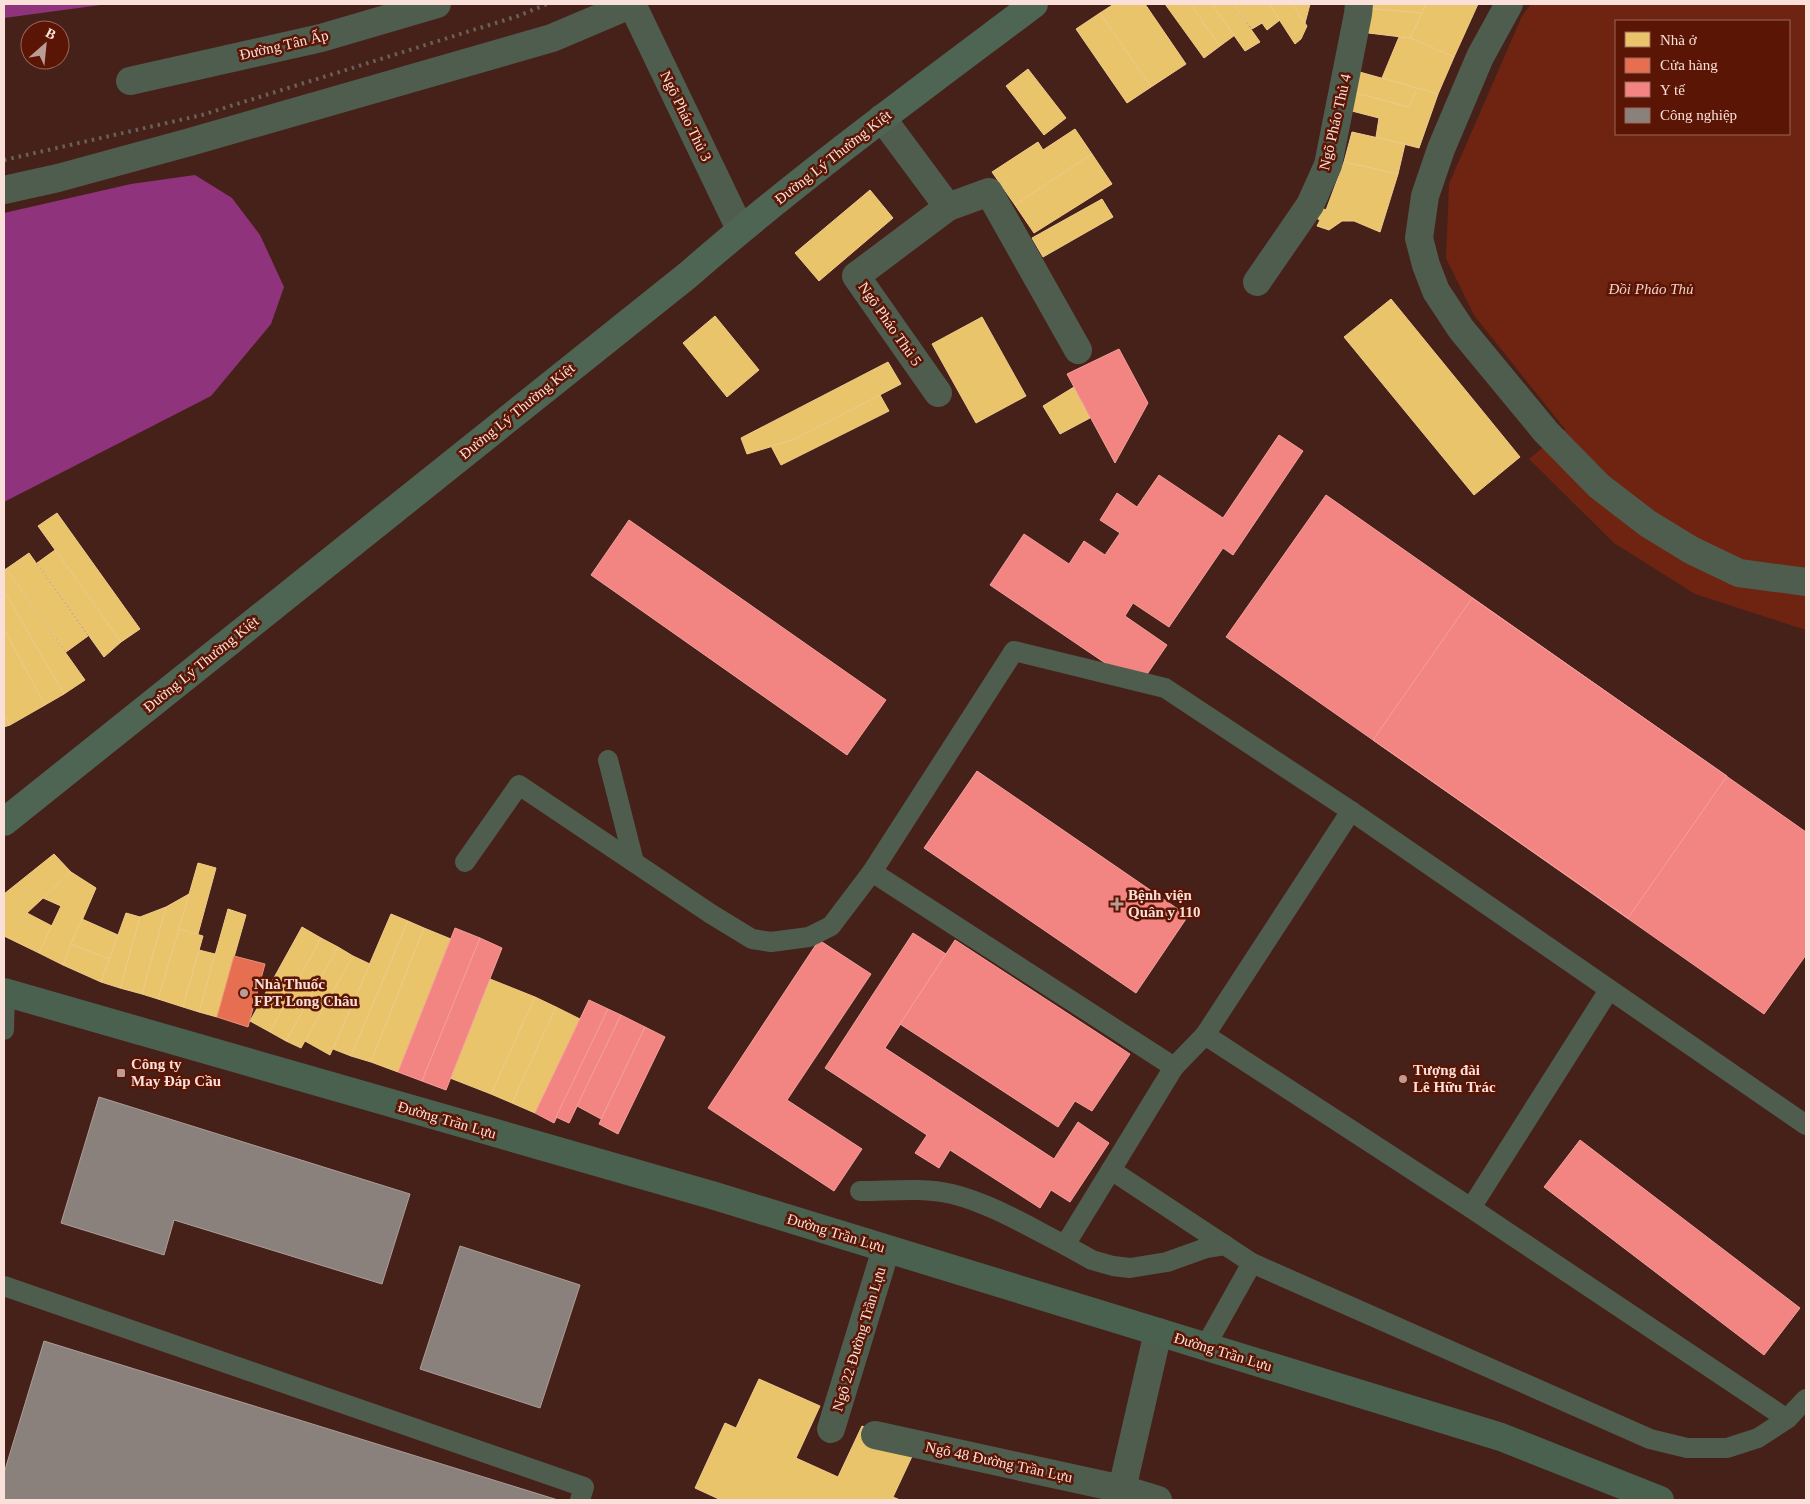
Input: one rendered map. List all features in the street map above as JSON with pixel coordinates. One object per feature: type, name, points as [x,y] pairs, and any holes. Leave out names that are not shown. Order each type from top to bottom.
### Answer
[{"type":"main road","name":"Đường Lý Thường Kiệt","points":[[4,822],[672,288],[740,229],[882,118],[1034,4]]},
{"type":"main road","name":"Đường Trần Lựu","points":[[4,992],[714,1196],[1501,1437],[1660,1500]]},
{"type":"street","name":"Đường Tân Ấp","points":[[130,81],[321,38],[437,4]]},
{"type":"street","points":[[4,190],[58,178],[552,38],[632,4]]},
{"type":"street","name":"Ngõ Pháo Thủ 3","points":[[632,4],[740,229]]},
{"type":"street","name":"Ngõ Pháo Thủ 4","points":[[1257,282],[1310,206],[1328,165],[1359,4]]},
{"type":"street","points":[[1509,4],[1480,57],[1441,149],[1425,196],[1419,238],[1426,265],[1436,291],[1461,329],[1546,432],[1599,486],[1647,524],[1691,550],[1739,573],[1806,582]]},
{"type":"street","points":[[882,118],[948,208]]},
{"type":"street","name":"Ngõ Pháo Thủ 5","points":[[938,393],[856,276],[948,208],[989,192],[1078,350]]},
{"type":"street","name":"Ngõ 22 Đường Trần Lựu","points":[[831,1429],[886,1249]]},
{"type":"street","points":[[1122,1489],[1158,1332]]},
{"type":"street","name":"Ngõ 48 Đường Trần Lựu","points":[[875,1435],[1122,1489],[1158,1500]]},
{"type":"lane","points":[[465,862],[520,785],[711,914],[752,939],[771,942],[809,937],[831,926],[872,872],[1014,651],[1165,688],[1351,811],[1806,1125]]},
{"type":"lane","points":[[608,760],[634,862]]},
{"type":"lane","points":[[1064,1245],[1174,1067],[1205,1035],[1351,811]]},
{"type":"lane","points":[[872,872],[1174,1067]]},
{"type":"lane","points":[[1471,1208],[1609,990]]},
{"type":"lane","points":[[4,992],[4,1030]]},
{"type":"lane","points":[[1205,1035],[1471,1208],[1788,1419]]},
{"type":"lane","points":[[1110,1170],[1252,1263],[1650,1439],[1687,1448],[1727,1448],[1758,1438],[1788,1419],[1806,1399]]},
{"type":"lane","points":[[860,1191],[906,1190],[952,1194],[978,1202],[1092,1260],[1113,1266],[1130,1268],[1167,1262],[1206,1248],[1225,1245]]},
{"type":"lane","points":[[1205,1347],[1252,1263]]},
{"type":"lane","points":[[4,1286],[584,1487],[580,1500]]},
{"type":"green space","name":"Đồi Pháo Thủ","points":[[1531,4],[1806,4],[1806,630],[1695,594],[1614,543],[1529,459],[1565,429],[1474,315],[1446,258],[1449,184],[1522,16]]},
{"type":"shaded area","points":[[4,4],[108,4],[4,18]]},
{"type":"shaded area","points":[[195,175],[232,198],[260,235],[284,287],[271,324],[211,396],[4,502],[4,213],[131,184]]},
{"type":"building: Nhà ở","points":[[1114,4],[1145,4],[1186,64],[1151,87],[1100,13]]},
{"type":"building: Nhà ở","points":[[1165,4],[1190,4],[1220,46],[1204,58]]},
{"type":"building: Nhà ở","points":[[1190,4],[1212,4],[1235,35],[1220,46]]},
{"type":"building: Nhà ở","points":[[1212,4],[1233,4],[1260,42],[1245,51]]},
{"type":"building: Nhà ở","points":[[1233,4],[1269,4],[1280,20],[1267,30],[1262,23],[1252,29]]},
{"type":"building: Nhà ở","points":[[1269,4],[1292,4],[1307,26],[1301,39],[1295,44]]},
{"type":"building: Nhà ở","points":[[1292,4],[1310,4],[1305,23]]},
{"type":"building: Nhà ở","points":[[1364,4],[1426,4],[1422,13],[1364,8]]},
{"type":"building: Nhà ở","points":[[1426,4],[1478,4],[1454,57],[1410,38]]},
{"type":"building: Nhà ở","points":[[1364,8],[1422,13],[1410,38],[1360,32]]},
{"type":"building: Nhà ở","points":[[1100,13],[1151,87],[1127,103],[1076,29]]},
{"type":"building: Nhà ở","points":[[1399,37],[1410,38],[1454,57],[1438,94],[1382,78]]},
{"type":"building: Nhà ở","points":[[1028,69],[1066,118],[1044,135],[1006,86]]},
{"type":"building: Nhà ở","points":[[1356,71],[1417,88],[1409,107],[1351,92]]},
{"type":"building: Nhà ở","points":[[1417,88],[1438,94],[1419,148],[1376,137],[1379,118],[1348,110],[1351,92],[1409,107]]},
{"type":"building: Nhà ở","points":[[1075,129],[1092,154],[1015,205],[992,172],[1038,142],[1043,150]]},
{"type":"building: Nhà ở","points":[[1352,132],[1405,144],[1398,174],[1344,162]]},
{"type":"building: Nhà ở","points":[[1092,154],[1112,184],[1034,233],[1015,205]]},
{"type":"building: Nhà ở","points":[[1344,162],[1398,174],[1380,232],[1354,221],[1342,221],[1329,230],[1317,226],[1320,220],[1312,216],[1317,206],[1326,210]]},
{"type":"building: Nhà ở","points":[[870,190],[893,218],[819,281],[795,253]]},
{"type":"building: Nhà ở","points":[[1102,199],[1113,217],[1043,257],[1032,238]]},
{"type":"building: Nhà ở","points":[[1391,299],[1520,457],[1474,495],[1344,337]]},
{"type":"building: Nhà ở","points":[[715,316],[759,370],[727,397],[683,343]]},
{"type":"building: Nhà ở","points":[[982,317],[1026,396],[976,423],[932,344]]},
{"type":"building: Nhà ở","points":[[888,362],[901,384],[793,440],[747,454],[741,438]]},
{"type":"building: Nhà ở","points":[[1074,387],[1090,418],[1060,434],[1043,406]]},
{"type":"building: Nhà ở","points":[[880,395],[889,411],[781,465],[771,446],[793,440]]},
{"type":"building: Nhà ở","points":[[57,513],[140,629],[121,642],[38,526]]},
{"type":"building: Nhà ở","points":[[55,550],[121,642],[104,657],[37,563]]},
{"type":"building: Nhà ở","points":[[29,553],[88,636],[66,652],[6,569]]},
{"type":"building: Nhà ở","points":[[6,569],[85,680],[64,694],[4,591],[4,570]]},
{"type":"building: Nhà ở","points":[[4,591],[64,694],[45,705],[4,629]]},
{"type":"building: Nhà ở","points":[[4,629],[45,705],[10,725],[4,714]]},
{"type":"building: Nhà ở","points":[[4,714],[10,725],[4,727]]},
{"type":"building: Nhà ở","points":[[54,854],[71,872],[27,913],[52,926],[39,953],[4,936],[4,894]]},
{"type":"building: Nhà ở","points":[[198,863],[216,868],[198,934],[179,929]]},
{"type":"building: Nhà ở","points":[[71,872],[96,888],[63,965],[39,953],[61,906],[43,898]]},
{"type":"building: Nhà ở","points":[[189,894],[158,999],[142,994],[166,907]]},
{"type":"building: Nhà ở","points":[[166,907],[142,994],[120,988],[140,917]]},
{"type":"building: Nhà ở","points":[[228,909],[246,915],[217,1017],[199,1012]]},
{"type":"building: Nhà ở","points":[[126,913],[140,917],[120,988],[101,982]]},
{"type":"building: Nhà ở","points":[[391,914],[408,921],[351,1056],[333,1049]]},
{"type":"building: Nhà ở","points":[[82,919],[118,935],[109,959],[71,944]]},
{"type":"building: Nhà ở","points":[[408,921],[424,928],[371,1062],[351,1056]]},
{"type":"building: Nhà ở","points":[[302,927],[321,938],[270,1032],[250,1021]]},
{"type":"building: Nhà ở","points":[[424,928],[451,939],[398,1072],[371,1062]]},
{"type":"building: Nhà ở","points":[[179,929],[203,936],[183,1007],[158,999]]},
{"type":"building: Nhà ở","points":[[321,938],[338,947],[286,1041],[270,1032]]},
{"type":"building: Nhà ở","points":[[71,944],[109,959],[101,982],[63,965]]},
{"type":"building: Nhà ở","points":[[338,947],[353,956],[301,1048],[286,1041]]},
{"type":"building: Nhà ở","points":[[199,950],[215,954],[199,1012],[183,1007]]},
{"type":"building: Nhà ở","points":[[353,956],[370,964],[330,1055],[305,1041]]},
{"type":"building: Nhà ở","points":[[490,979],[535,997],[491,1094],[450,1078]]},
{"type":"building: Nhà ở","points":[[535,997],[556,1007],[512,1103],[491,1094]]},
{"type":"building: Nhà ở","points":[[556,1007],[580,1019],[535,1113],[512,1103]]},
{"type":"building: Nhà ở","points":[[759,1379],[820,1406],[796,1458],[838,1477],[862,1426],[915,1450],[893,1497],[900,1500],[721,1500],[695,1488],[725,1423],[736,1428]]},
{"type":"building: Cửa hàng","points":[[234,956],[265,964],[248,1027],[217,1017]]},
{"type":"building: Y tế","points":[[1119,349],[1148,403],[1115,463],[1067,374]]},
{"type":"building: Y tế","points":[[1279,435],[1303,451],[1233,555],[1223,548],[1169,627],[1133,603],[1125,616],[1167,645],[1139,686],[990,585],[1024,534],[1069,564],[1084,541],[1105,555],[1120,533],[1100,520],[1117,493],[1137,507],[1159,475],[1223,518]]},
{"type":"building: Y tế","points":[[1326,495],[1806,832],[1806,955],[1764,1014],[1226,637]]},
{"type":"building: Y tế","points":[[629,520],[886,700],[847,755],[591,575]]},
{"type":"building: Y tế","points":[[1472,598],[1727,776],[1628,918],[1373,740]]},
{"type":"building: Y tế","points":[[977,771],[1188,916],[1136,993],[924,848]]},
{"type":"building: Y tế","points":[[455,928],[480,938],[422,1081],[398,1072]]},
{"type":"building: Y tế","points":[[913,933],[946,954],[885,1048],[1054,1159],[1078,1122],[1109,1143],[1070,1202],[1051,1190],[1040,1208],[950,1150],[939,1168],[915,1153],[927,1135],[825,1068]]},
{"type":"building: Y tế","points":[[480,938],[502,948],[446,1090],[422,1081]]},
{"type":"building: Y tế","points":[[819,940],[871,974],[787,1100],[862,1149],[834,1191],[708,1108]]},
{"type":"building: Y tế","points":[[955,940],[1130,1054],[1092,1111],[1075,1101],[1058,1127],[900,1024]]},
{"type":"building: Y tế","points":[[589,1000],[608,1009],[554,1123],[535,1113]]},
{"type":"building: Y tế","points":[[608,1009],[621,1015],[569,1123],[556,1117]]},
{"type":"building: Y tế","points":[[621,1015],[645,1027],[601,1119],[577,1106]]},
{"type":"building: Y tế","points":[[645,1027],[665,1037],[618,1134],[599,1124]]},
{"type":"building: Y tế","points":[[1580,1140],[1800,1308],[1764,1355],[1544,1187]]},
{"type":"building: Công nghiệp","points":[[99,1097],[410,1194],[382,1284],[174,1220],[164,1255],[61,1223]]},
{"type":"building: Công nghiệp","points":[[460,1246],[580,1285],[540,1408],[420,1369]]},
{"type":"building: Công nghiệp","points":[[44,1341],[558,1500],[4,1500],[4,1473]]},
{"type":"railway","points":[[4,160],[202,115],[518,16],[547,4]]},
{"type":"place","name":"Bệnh viện Quân y 110","points":[[1117,904]]},
{"type":"place","name":"Nhà Thuốc FPT Long Châu","points":[[244,993]]},
{"type":"place","name":"Công ty May Đáp Cầu","points":[[121,1073]]},
{"type":"place","name":"Tượng đài Lê Hữu Trác","points":[[1403,1079]]}]
